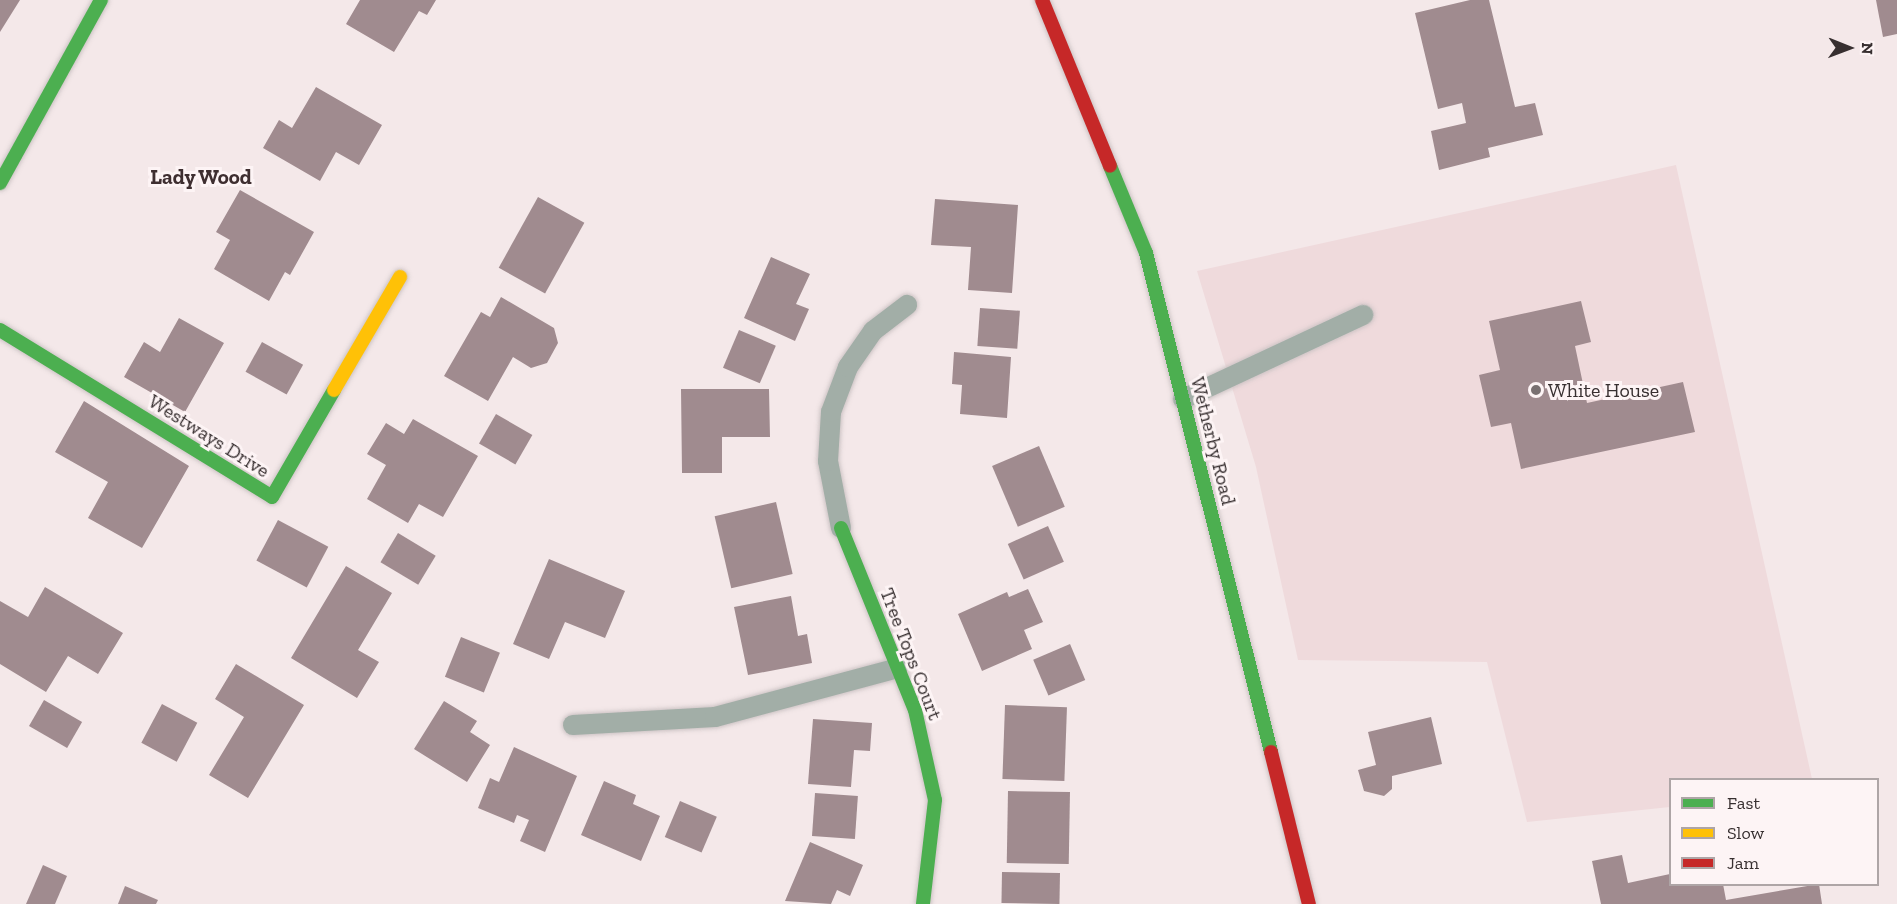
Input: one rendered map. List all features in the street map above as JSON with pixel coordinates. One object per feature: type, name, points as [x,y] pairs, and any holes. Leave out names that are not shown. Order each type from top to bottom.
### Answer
[{"type":"street","points":[[0,183],[101,0]]},
{"type":"street","name":"Wetherby Road","points":[[1041,0],[1146,254],[1309,904]]},
{"type":"street","name":"Westways Drive","points":[[0,330],[272,498],[400,277]]},
{"type":"street","name":"Tree Tops Court","points":[[841,528],[915,710],[935,800],[923,904]]},
{"type":"lane","points":[[841,528],[828,461],[831,412],[848,367],[873,332],[907,305]]},
{"type":"lane","points":[[1183,399],[1363,315]]},
{"type":"lane","points":[[573,725],[715,717],[898,668]]},
{"type":"shaded area","points":[[1676,165],[1812,778],[1669,778],[1669,807],[1527,822],[1487,662],[1298,660],[1256,467],[1197,271]]},
{"type":"building","points":[[0,0],[20,0],[0,32]]},
{"type":"building","points":[[360,0],[436,0],[427,15],[419,11],[394,52],[346,24]]},
{"type":"building","points":[[1470,0],[1489,0],[1515,107],[1535,103],[1543,135],[1488,148],[1490,157],[1439,170],[1431,131],[1466,123],[1462,103],[1438,109],[1415,13]]},
{"type":"building","points":[[1876,0],[1897,0],[1897,34],[1883,37]]},
{"type":"building","points":[[316,87],[382,125],[359,165],[336,152],[320,181],[263,148],[279,120],[292,128]]},
{"type":"building","points":[[240,190],[314,232],[290,275],[285,272],[269,301],[214,269],[230,240],[216,232]]},
{"type":"building","points":[[538,197],[584,223],[545,294],[499,268]]},
{"type":"building","points":[[935,199],[1018,205],[1012,293],[968,290],[971,247],[931,245]]},
{"type":"building","points":[[771,257],[810,274],[796,304],[809,309],[795,341],[744,318]]},
{"type":"building","points":[[501,297],[554,328],[558,343],[547,363],[531,368],[513,357],[488,401],[444,376],[481,312],[490,317]]},
{"type":"building","points":[[1581,301],[1591,342],[1575,346],[1587,403],[1683,382],[1695,432],[1521,469],[1511,423],[1491,427],[1479,375],[1500,370],[1489,321]]},
{"type":"building","points":[[980,308],[1020,311],[1017,349],[977,346]]},
{"type":"building","points":[[179,318],[224,343],[185,412],[124,377],[144,342],[160,352]]},
{"type":"building","points":[[739,330],[776,346],[760,383],[723,368]]},
{"type":"building","points":[[262,342],[303,365],[287,395],[246,372]]},
{"type":"building","points":[[954,352],[1011,357],[1007,418],[960,414],[962,385],[952,384]]},
{"type":"building","points":[[681,389],[769,389],[770,437],[722,437],[722,473],[682,473]]},
{"type":"building","points":[[84,401],[189,466],[142,548],[88,518],[108,482],[55,452]]},
{"type":"building","points":[[496,414],[532,435],[515,464],[479,443]]},
{"type":"building","points":[[413,419],[478,456],[443,517],[419,504],[408,523],[367,499],[386,465],[367,454],[386,423],[404,434]]},
{"type":"building","points":[[1039,446],[1065,507],[1018,527],[992,466]]},
{"type":"building","points":[[776,502],[793,574],[731,588],[715,516]]},
{"type":"building","points":[[278,520],[328,547],[307,587],[256,561]]},
{"type":"building","points":[[1048,526],[1064,562],[1024,580],[1008,544]]},
{"type":"building","points":[[398,533],[436,556],[418,585],[380,562]]},
{"type":"building","points":[[549,559],[625,591],[605,638],[565,622],[549,659],[513,644]]},
{"type":"building","points":[[346,566],[392,593],[358,650],[379,662],[357,698],[291,658]]},
{"type":"building","points":[[45,587],[123,633],[98,674],[68,656],[46,692],[0,664],[0,601],[28,617]]},
{"type":"building","points":[[1028,589],[1043,622],[1024,630],[1032,649],[982,671],[958,614],[1007,592],[1009,597]]},
{"type":"building","points":[[791,596],[798,636],[807,634],[812,663],[748,675],[734,607]]},
{"type":"building","points":[[461,637],[500,653],[484,693],[445,677]]},
{"type":"building","points":[[1070,644],[1085,680],[1048,696],[1033,660]]},
{"type":"building","points":[[236,664],[304,705],[248,798],[209,775],[244,717],[215,699]]},
{"type":"building","points":[[44,700],[82,722],[67,748],[29,726]]},
{"type":"building","points":[[444,701],[477,721],[470,732],[490,745],[467,782],[414,749]]},
{"type":"building","points":[[162,704],[197,723],[177,762],[141,743]]},
{"type":"building","points":[[1005,705],[1067,707],[1064,781],[1002,779]]},
{"type":"building","points":[[1431,717],[1442,764],[1392,776],[1392,789],[1384,796],[1364,791],[1358,770],[1376,765],[1368,732]]},
{"type":"building","points":[[813,719],[872,723],[870,751],[854,750],[851,787],[808,784]]},
{"type":"building","points":[[514,747],[577,776],[545,852],[520,841],[529,820],[517,815],[514,823],[478,808],[490,778],[499,782]]},
{"type":"building","points":[[604,781],[636,795],[633,804],[660,816],[641,861],[581,835]]},
{"type":"building","points":[[1008,791],[1070,792],[1069,864],[1007,863]]},
{"type":"building","points":[[815,793],[858,796],[855,839],[812,836]]},
{"type":"building","points":[[680,801],[717,817],[702,853],[665,837]]},
{"type":"building","points":[[810,842],[863,865],[850,896],[837,890],[831,904],[785,901]]},
{"type":"building","points":[[1622,855],[1628,883],[1669,874],[1669,886],[1723,886],[1726,900],[1819,886],[1822,904],[1601,904],[1592,861]]},
{"type":"building","points":[[43,865],[67,876],[55,904],[26,904]]},
{"type":"building","points":[[1002,872],[1060,873],[1059,904],[1001,903]]},
{"type":"building","points":[[125,886],[158,900],[156,904],[118,904]]},
{"type":"traffic: fast","points":[[0,183],[101,0]]},
{"type":"traffic: fast","points":[[1110,166],[1146,253],[1271,752]]},
{"type":"traffic: fast","points":[[0,330],[272,497],[334,390]]},
{"type":"traffic: fast","points":[[841,528],[915,710],[935,800],[923,904]]},
{"type":"traffic: slow","points":[[334,390],[400,277]]},
{"type":"traffic: jam","points":[[1042,0],[1110,166]]},
{"type":"traffic: jam","points":[[1271,752],[1309,904]]},
{"type":"place","name":"White House","points":[[1536,390]]},
{"type":"district","name":"Lady Wood","points":[[201,177]]}]
